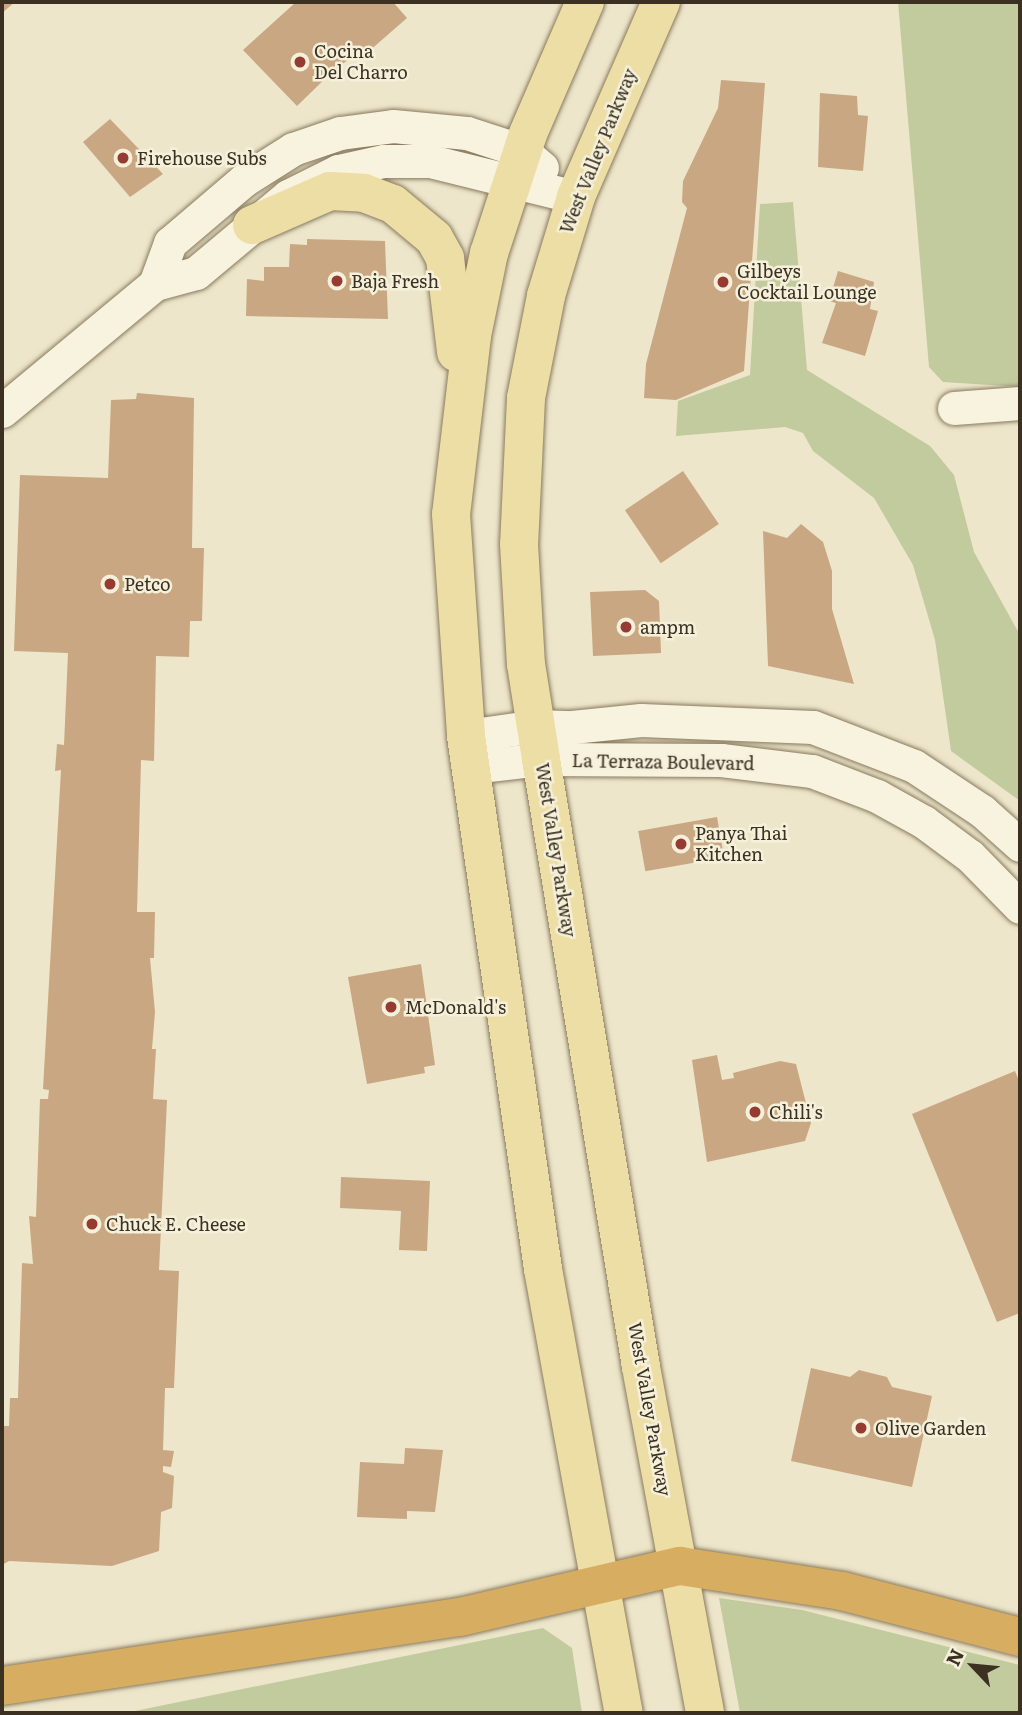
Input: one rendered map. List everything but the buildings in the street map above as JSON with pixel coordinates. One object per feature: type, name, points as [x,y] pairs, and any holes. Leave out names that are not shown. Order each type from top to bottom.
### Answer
[{"type":"highway","points":[[2,1686],[460,1617],[680,1566],[842,1591],[1020,1637]]},
{"type":"main road","points":[[585,2],[517,167],[489,253],[461,417],[451,514],[468,752],[543,1269],[624,1713]]},
{"type":"main road","name":"West Valley Parkway","points":[[653,6],[576,197],[533,350],[521,452],[519,544],[526,664],[641,1367],[680,1566],[705,1713]]},
{"type":"main road","points":[[252,225],[312,196],[347,189],[379,197],[418,221],[434,238],[450,271],[461,417]]},
{"type":"street","points":[[155,284],[170,243],[244,180],[293,149],[340,133],[393,126],[467,133],[517,167],[576,197]]},
{"type":"street","points":[[2,411],[155,284],[196,273],[252,225],[313,181],[384,161],[517,167]]},
{"type":"street","points":[[954,408],[1020,403]]},
{"type":"street","name":"La Terraza Boulevard","points":[[468,752],[701,719],[813,727],[914,766],[982,811],[1020,845]]},
{"type":"street","name":"La Terraza Boulevard","points":[[539,743],[812,771],[877,796],[924,822],[970,856],[1020,907]]},
{"type":"green space","points":[[898,2],[1020,2],[1020,387],[943,382],[929,367]]},
{"type":"green space","points":[[793,202],[807,370],[930,446],[954,475],[974,552],[1020,635],[1020,801],[951,751],[935,640],[913,565],[874,498],[813,451],[803,433],[785,427],[676,436],[678,401],[750,375],[760,204]]},
{"type":"green space","points":[[719,1598],[802,1610],[1020,1665],[1020,1713],[740,1713]]},
{"type":"green space","points":[[543,1628],[572,1648],[582,1713],[125,1713]]},
{"type":"place","name":"Cocina Del Charro","points":[[300,62]]},
{"type":"place","name":"Firehouse Subs","points":[[123,158]]},
{"type":"place","name":"Baja Fresh","points":[[337,281]]},
{"type":"place","name":"Gilbeys Cocktail Lounge","points":[[723,282]]},
{"type":"place","name":"Petco","points":[[110,584]]},
{"type":"place","name":"ampm","points":[[626,627]]},
{"type":"place","name":"Panya Thai Kitchen","points":[[681,844]]},
{"type":"place","name":"McDonald's","points":[[391,1007]]},
{"type":"place","name":"Chili's","points":[[755,1112]]},
{"type":"place","name":"Chuck E. Cheese","points":[[92,1224]]},
{"type":"place","name":"Olive Garden","points":[[861,1428]]}]
